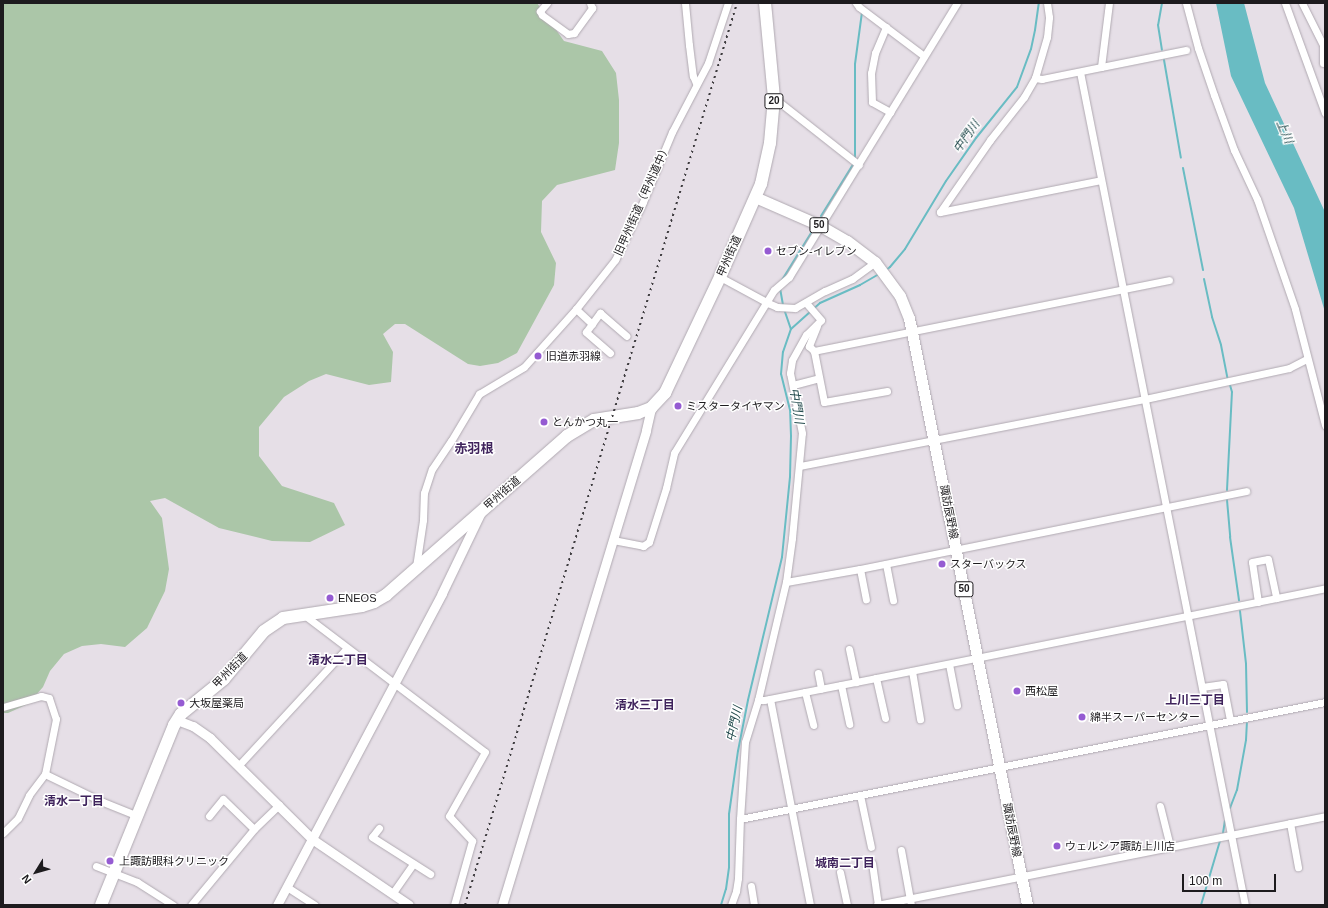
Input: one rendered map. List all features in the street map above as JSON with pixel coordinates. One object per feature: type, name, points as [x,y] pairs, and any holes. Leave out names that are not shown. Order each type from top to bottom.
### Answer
[{"type":"highway","name":"甲州街道","points":[[101,905],[169,735],[177,720],[185,711],[224,679],[264,631],[283,618],[362,606],[374,602],[386,595],[567,436],[594,420],[638,413],[651,408],[666,393],[756,197],[760,184],[770,143],[774,98],[766,3]]},
{"type":"main road","name":"諏訪辰野線","points":[[756,197],[820,226],[847,241],[876,263],[900,296],[913,331],[1027,905]]},
{"type":"street","points":[[547,3],[540,11],[542,15],[568,34],[574,33],[592,8],[590,3]]},
{"type":"street","points":[[686,3],[689,45],[693,76],[696,84]]},
{"type":"street","name":"旧甲州街道（甲州道中）","points":[[416,568],[426,481],[432,469],[451,442],[470,407],[479,394],[524,367],[576,309],[615,260],[643,202],[672,132],[696,84],[708,64],[728,3]]},
{"type":"street","points":[[613,540],[644,546],[649,542],[666,488],[674,453],[778,287],[789,277],[856,163],[890,112],[958,3]]},
{"type":"street","points":[[1047,3],[1049,17],[1047,37],[1035,78],[1024,97],[990,140],[940,212],[1101,180]]},
{"type":"street","points":[[1101,68],[1109,3]]},
{"type":"street","points":[[1186,3],[1198,48],[1214,95],[1234,150],[1257,199],[1290,295],[1325,425]]},
{"type":"street","points":[[1285,3],[1325,113]]},
{"type":"street","points":[[1302,3],[1323,45],[1324,62]]},
{"type":"street","points":[[857,5],[924,56]]},
{"type":"street","points":[[886,27],[875,53],[872,66],[872,102],[890,112]]},
{"type":"street","points":[[1035,78],[1042,79],[1080,72],[1186,50]]},
{"type":"street","points":[[1080,72],[1245,905]]},
{"type":"street","points":[[774,98],[856,163]]},
{"type":"street","points":[[720,277],[768,303],[779,307],[795,308],[807,303],[825,291],[852,278],[876,263]]},
{"type":"street","points":[[814,351],[1169,280]]},
{"type":"street","points":[[807,303],[818,321]]},
{"type":"street","points":[[576,309],[592,324]]},
{"type":"street","points":[[610,353],[586,332],[600,314],[626,336]]},
{"type":"street","points":[[818,321],[809,346],[814,351],[824,402],[887,391]]},
{"type":"street","points":[[731,905],[738,878],[745,742],[758,700],[786,582],[792,538],[796,480],[800,466],[802,433],[790,373],[792,360],[806,335],[818,321]]},
{"type":"street","points":[[800,466],[1145,399],[1289,368],[1307,359]]},
{"type":"street","points":[[793,385],[820,378]]},
{"type":"street","points":[[502,905],[646,430],[651,408]]},
{"type":"street","points":[[786,582],[886,564],[1246,491]]},
{"type":"street","points":[[278,905],[442,593],[482,510]]},
{"type":"street","points":[[1258,602],[1252,562],[1268,559],[1276,598]]},
{"type":"street","points":[[886,564],[893,600]]},
{"type":"street","points":[[860,569],[866,599]]},
{"type":"street","points":[[758,700],[770,699],[949,664],[1325,588]]},
{"type":"street","points":[[303,614],[485,752],[449,816],[472,841],[454,905]]},
{"type":"street","points":[[239,766],[347,648]]},
{"type":"street","points":[[849,649],[856,682]]},
{"type":"street","points":[[949,664],[957,705]]},
{"type":"street","points":[[912,671],[920,719]]},
{"type":"street","points":[[818,673],[821,689]]},
{"type":"street","points":[[876,678],[885,718]]},
{"type":"street","points":[[1202,687],[1223,684],[1230,720]]},
{"type":"street","points":[[841,685],[849,724]]},
{"type":"street","points":[[805,692],[813,725]]},
{"type":"street","points":[[3,707],[41,696],[49,698],[56,719],[45,774],[29,795],[18,818],[3,833]]},
{"type":"street","points":[[770,699],[790,809],[810,905]]},
{"type":"street","points":[[740,819],[1325,702]]},
{"type":"street","points":[[177,720],[193,726],[210,738],[312,839],[408,905]]},
{"type":"street","points":[[45,774],[103,802],[137,816]]},
{"type":"street","points":[[860,795],[871,847]]},
{"type":"street","points":[[209,816],[223,799],[254,829]]},
{"type":"street","points":[[191,905],[254,829],[279,805]]},
{"type":"street","points":[[1160,806],[1170,846]]},
{"type":"street","points":[[872,863],[878,905],[910,902],[1021,876],[1325,816]]},
{"type":"street","points":[[1290,823],[1298,867]]},
{"type":"street","points":[[379,828],[372,837],[430,874]]},
{"type":"street","points":[[901,850],[910,902]]},
{"type":"street","points":[[392,894],[413,864]]},
{"type":"street","points":[[96,866],[149,889],[173,905]]},
{"type":"street","points":[[840,872],[847,905]]},
{"type":"street","points":[[751,886],[754,905]]},
{"type":"street","points":[[287,887],[315,905]]},
{"type":"green space","points":[[3,3],[537,3],[564,41],[602,51],[616,73],[619,100],[619,143],[615,170],[557,185],[542,201],[541,232],[556,263],[554,285],[517,353],[498,363],[480,366],[468,364],[405,324],[395,324],[383,334],[393,352],[391,382],[369,385],[326,374],[309,381],[284,397],[259,427],[259,456],[282,486],[334,503],[345,525],[310,542],[272,541],[219,528],[165,498],[150,501],[162,518],[169,569],[165,591],[147,628],[125,647],[101,644],[82,646],[64,654],[50,671],[43,687],[28,704],[8,713],[3,713]]},
{"type":"water","name":"上川","points":[[1216,3],[1244,3],[1265,83],[1325,212],[1325,312],[1294,208],[1231,76]]},
{"type":"waterway","name":"中門川","points":[[885,271],[905,249],[946,181],[976,138],[1017,87],[1031,49],[1039,3]]},
{"type":"waterway","points":[[1162,3],[1158,25],[1162,50]]},
{"type":"waterway","points":[[855,159],[855,64],[862,12]]},
{"type":"waterway","points":[[1164,60],[1181,158]]},
{"type":"waterway","points":[[821,216],[854,163]]},
{"type":"waterway","points":[[1183,168],[1203,270]]},
{"type":"waterway","points":[[782,280],[811,233]]},
{"type":"waterway","name":"中門川","points":[[721,905],[726,889],[729,867],[729,814],[738,751],[748,700],[782,557],[790,477],[791,436],[790,410],[781,374],[783,352],[791,329],[820,303],[860,285],[879,274]]},
{"type":"waterway","points":[[1204,279],[1212,317],[1221,345],[1227,377]]},
{"type":"waterway","points":[[780,288],[783,305]]},
{"type":"waterway","points":[[784,309],[791,329]]},
{"type":"waterway","points":[[1227,490],[1232,392],[1230,385]]},
{"type":"waterway","points":[[1227,500],[1230,537],[1239,600]]},
{"type":"waterway","points":[[1240,611],[1246,664],[1247,712]]},
{"type":"waterway","points":[[1230,808],[1237,790],[1246,740],[1247,723]]},
{"type":"waterway","points":[[1223,833],[1225,821]]},
{"type":"waterway","points":[[1201,905],[1220,841]]},
{"type":"railway","points":[[465,905],[737,3]]},
{"type":"place","name":"セブン-イレブン","points":[[768,251]]},
{"type":"place","name":"旧道赤羽線","points":[[538,356]]},
{"type":"place","name":"ミスタータイヤマン","points":[[678,406]]},
{"type":"place","name":"とんかつ丸一","points":[[544,422]]},
{"type":"place","name":"スターバックス","points":[[942,564]]},
{"type":"place","name":"ENEOS","points":[[330,598]]},
{"type":"place","name":"西松屋","points":[[1017,691]]},
{"type":"place","name":"大坂屋薬局","points":[[181,703]]},
{"type":"place","name":"綿半スーパーセンター","points":[[1082,717]]},
{"type":"place","name":"ウェルシア諏訪上川店","points":[[1057,846]]},
{"type":"place","name":"上諏訪眼科クリニック","points":[[110,861]]},
{"type":"district","name":"赤羽根","points":[[474,449]]},
{"type":"district","name":"清水二丁目","points":[[338,661]]},
{"type":"district","name":"上川三丁目","points":[[1195,701]]},
{"type":"district","name":"清水三丁目","points":[[645,706]]},
{"type":"district","name":"清水一丁目","points":[[74,802]]},
{"type":"district","name":"城南二丁目","points":[[845,864]]}]
